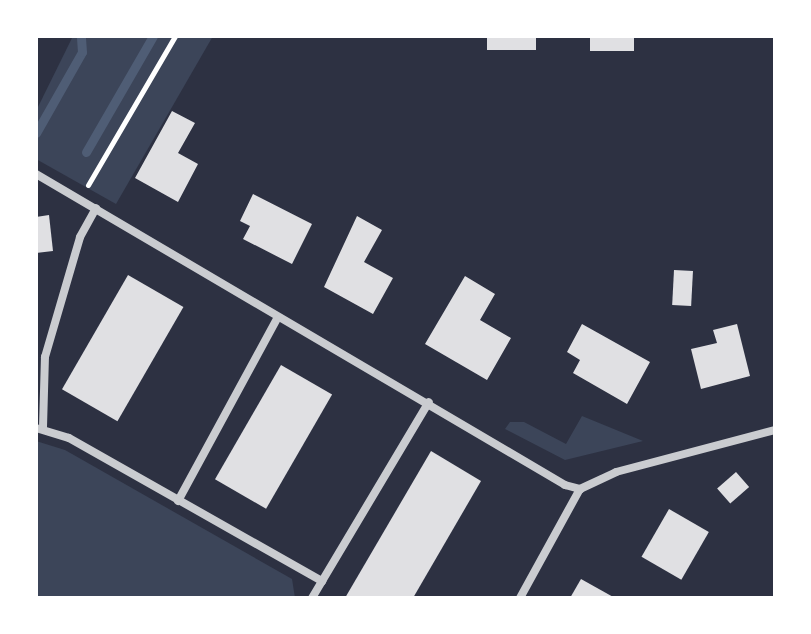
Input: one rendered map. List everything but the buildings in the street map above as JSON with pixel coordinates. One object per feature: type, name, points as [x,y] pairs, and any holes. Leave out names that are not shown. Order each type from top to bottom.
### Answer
[{"type":"street","points":[[36,174],[429,402],[565,485],[580,489]]},
{"type":"street","points":[[96,208],[80,237],[45,357],[40,428],[322,581]]},
{"type":"street","points":[[178,501],[278,317]]},
{"type":"street","points":[[312,598],[429,402]]},
{"type":"street","points":[[520,598],[580,489],[616,472],[775,430]]},
{"type":"path","points":[[80,199],[175,36]]},
{"type":"shaded area","points":[[73,36],[213,36],[116,204],[36,159],[36,111]]},
{"type":"shaded area","points":[[582,416],[643,441],[565,460],[505,429],[510,422],[524,422],[566,444]]},
{"type":"shaded area","points":[[36,441],[65,450],[292,579],[295,598],[36,598]]},
{"type":"waterway","points":[[36,133],[82,52],[81,36]]},
{"type":"waterway","points":[[86,152],[153,36]]}]
